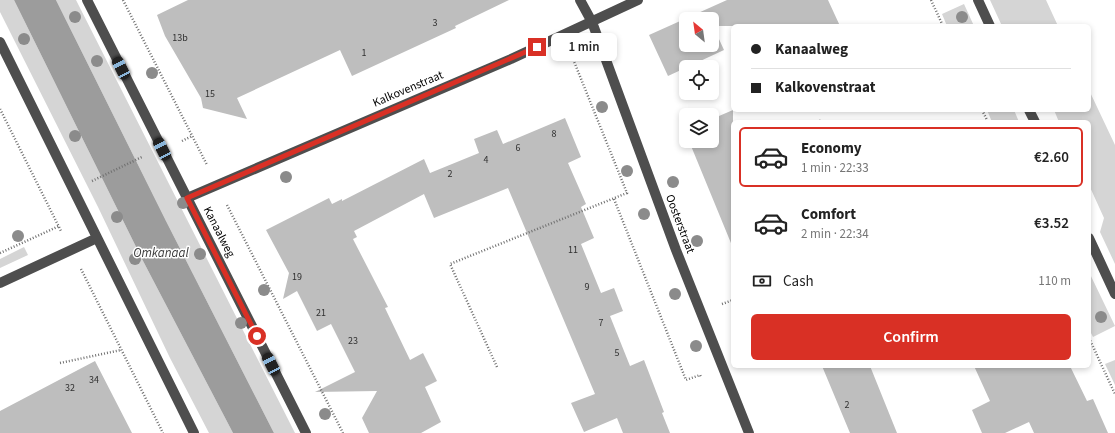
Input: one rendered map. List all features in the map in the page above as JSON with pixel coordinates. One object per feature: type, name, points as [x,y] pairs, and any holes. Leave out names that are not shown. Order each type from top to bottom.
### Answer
[{"type":"street","name":"Kanaalweg","points":[[86,0],[306,433]]},
{"type":"street","name":"Oosterstraat","points":[[580,0],[592,22],[676,250],[749,433]]},
{"type":"street","name":"Kalkovenstraat","points":[[187,198],[564,35],[638,0]]},
{"type":"street","points":[[978,0],[989,24]]},
{"type":"street","points":[[0,42],[194,433]]},
{"type":"street","points":[[0,283],[97,238]]},
{"type":"street","points":[[1091,242],[1115,294]]},
{"type":"path","points":[[123,0],[343,433]]},
{"type":"path","points":[[931,0],[942,24]]},
{"type":"path","points":[[497,367],[450,264],[627,193],[564,35]]},
{"type":"path","points":[[0,110],[47,203]]},
{"type":"path","points":[[99,178],[137,159]]},
{"type":"path","points":[[614,199],[686,380],[700,375],[703,382]]},
{"type":"path","points":[[0,253],[59,226]]},
{"type":"path","points":[[80,268],[163,433]]},
{"type":"path","points":[[1091,342],[1115,394]]},
{"type":"path","points":[[60,363],[121,350]]},
{"type":"shaded area","points":[[0,0],[14,0],[142,259],[233,433],[209,433],[170,358],[98,207],[0,12]]},
{"type":"shaded area","points":[[56,0],[76,0],[295,433],[274,433]]},
{"type":"shaded area","points":[[990,0],[1046,0],[1057,24],[1001,24]]},
{"type":"shaded area","points":[[964,4],[973,24],[946,24],[942,14]]},
{"type":"shaded area","points":[[1091,94],[1115,145],[1115,264],[1100,232],[1104,218],[1091,189],[1091,120],[1058,120],[1055,112],[1091,112]]},
{"type":"shaded area","points":[[988,112],[1015,112],[1018,120],[991,120]]},
{"type":"shaded area","points":[[24,247],[28,255],[0,268],[0,259]]},
{"type":"shaded area","points":[[1091,276],[1115,326],[1093,337],[1091,333]]},
{"type":"shaded area","points":[[1115,360],[1115,385],[1105,364]]},
{"type":"water","name":"Omkanaal","points":[[14,0],[56,0],[274,433],[233,433],[142,259]]},
{"type":"building","points":[[188,0],[509,0],[455,26],[456,28],[352,76],[340,50],[237,98],[247,119],[203,108],[201,98],[165,36],[157,15]]},
{"type":"building","points":[[727,0],[828,0],[839,24],[731,24],[731,26],[719,26],[719,12],[700,12]]},
{"type":"building","points":[[679,22],[679,52],[719,52],[719,39],[724,50],[702,60],[679,60],[679,71],[668,76],[649,35]]},
{"type":"building","points":[[731,111],[733,112],[733,120],[731,120],[731,243],[692,148],[719,148],[719,116]]},
{"type":"building","points":[[565,118],[581,157],[568,163],[586,204],[581,207],[594,238],[581,244],[601,293],[614,288],[623,311],[610,316],[630,366],[644,360],[664,412],[662,413],[670,433],[623,433],[617,418],[584,432],[571,403],[595,394],[508,188],[434,218],[424,194],[354,231],[357,237],[353,239],[388,307],[385,308],[410,360],[423,353],[437,381],[425,387],[441,422],[421,433],[369,433],[362,418],[377,391],[315,392],[355,372],[331,324],[317,331],[297,291],[283,299],[289,273],[266,230],[329,198],[332,204],[342,199],[342,201],[424,159],[430,173],[479,153],[474,139],[497,130],[503,144]]},
{"type":"building","points":[[95,361],[132,433],[0,433],[0,411]]},
{"type":"building","points":[[823,368],[871,368],[897,433],[850,433]]},
{"type":"building","points":[[975,368],[1071,368],[1087,401],[1093,399],[1108,433],[1034,433],[1029,422],[1005,433],[982,433],[972,410],[990,401]]},
{"type":"route","points":[[257,336],[187,198],[537,47]]}]
